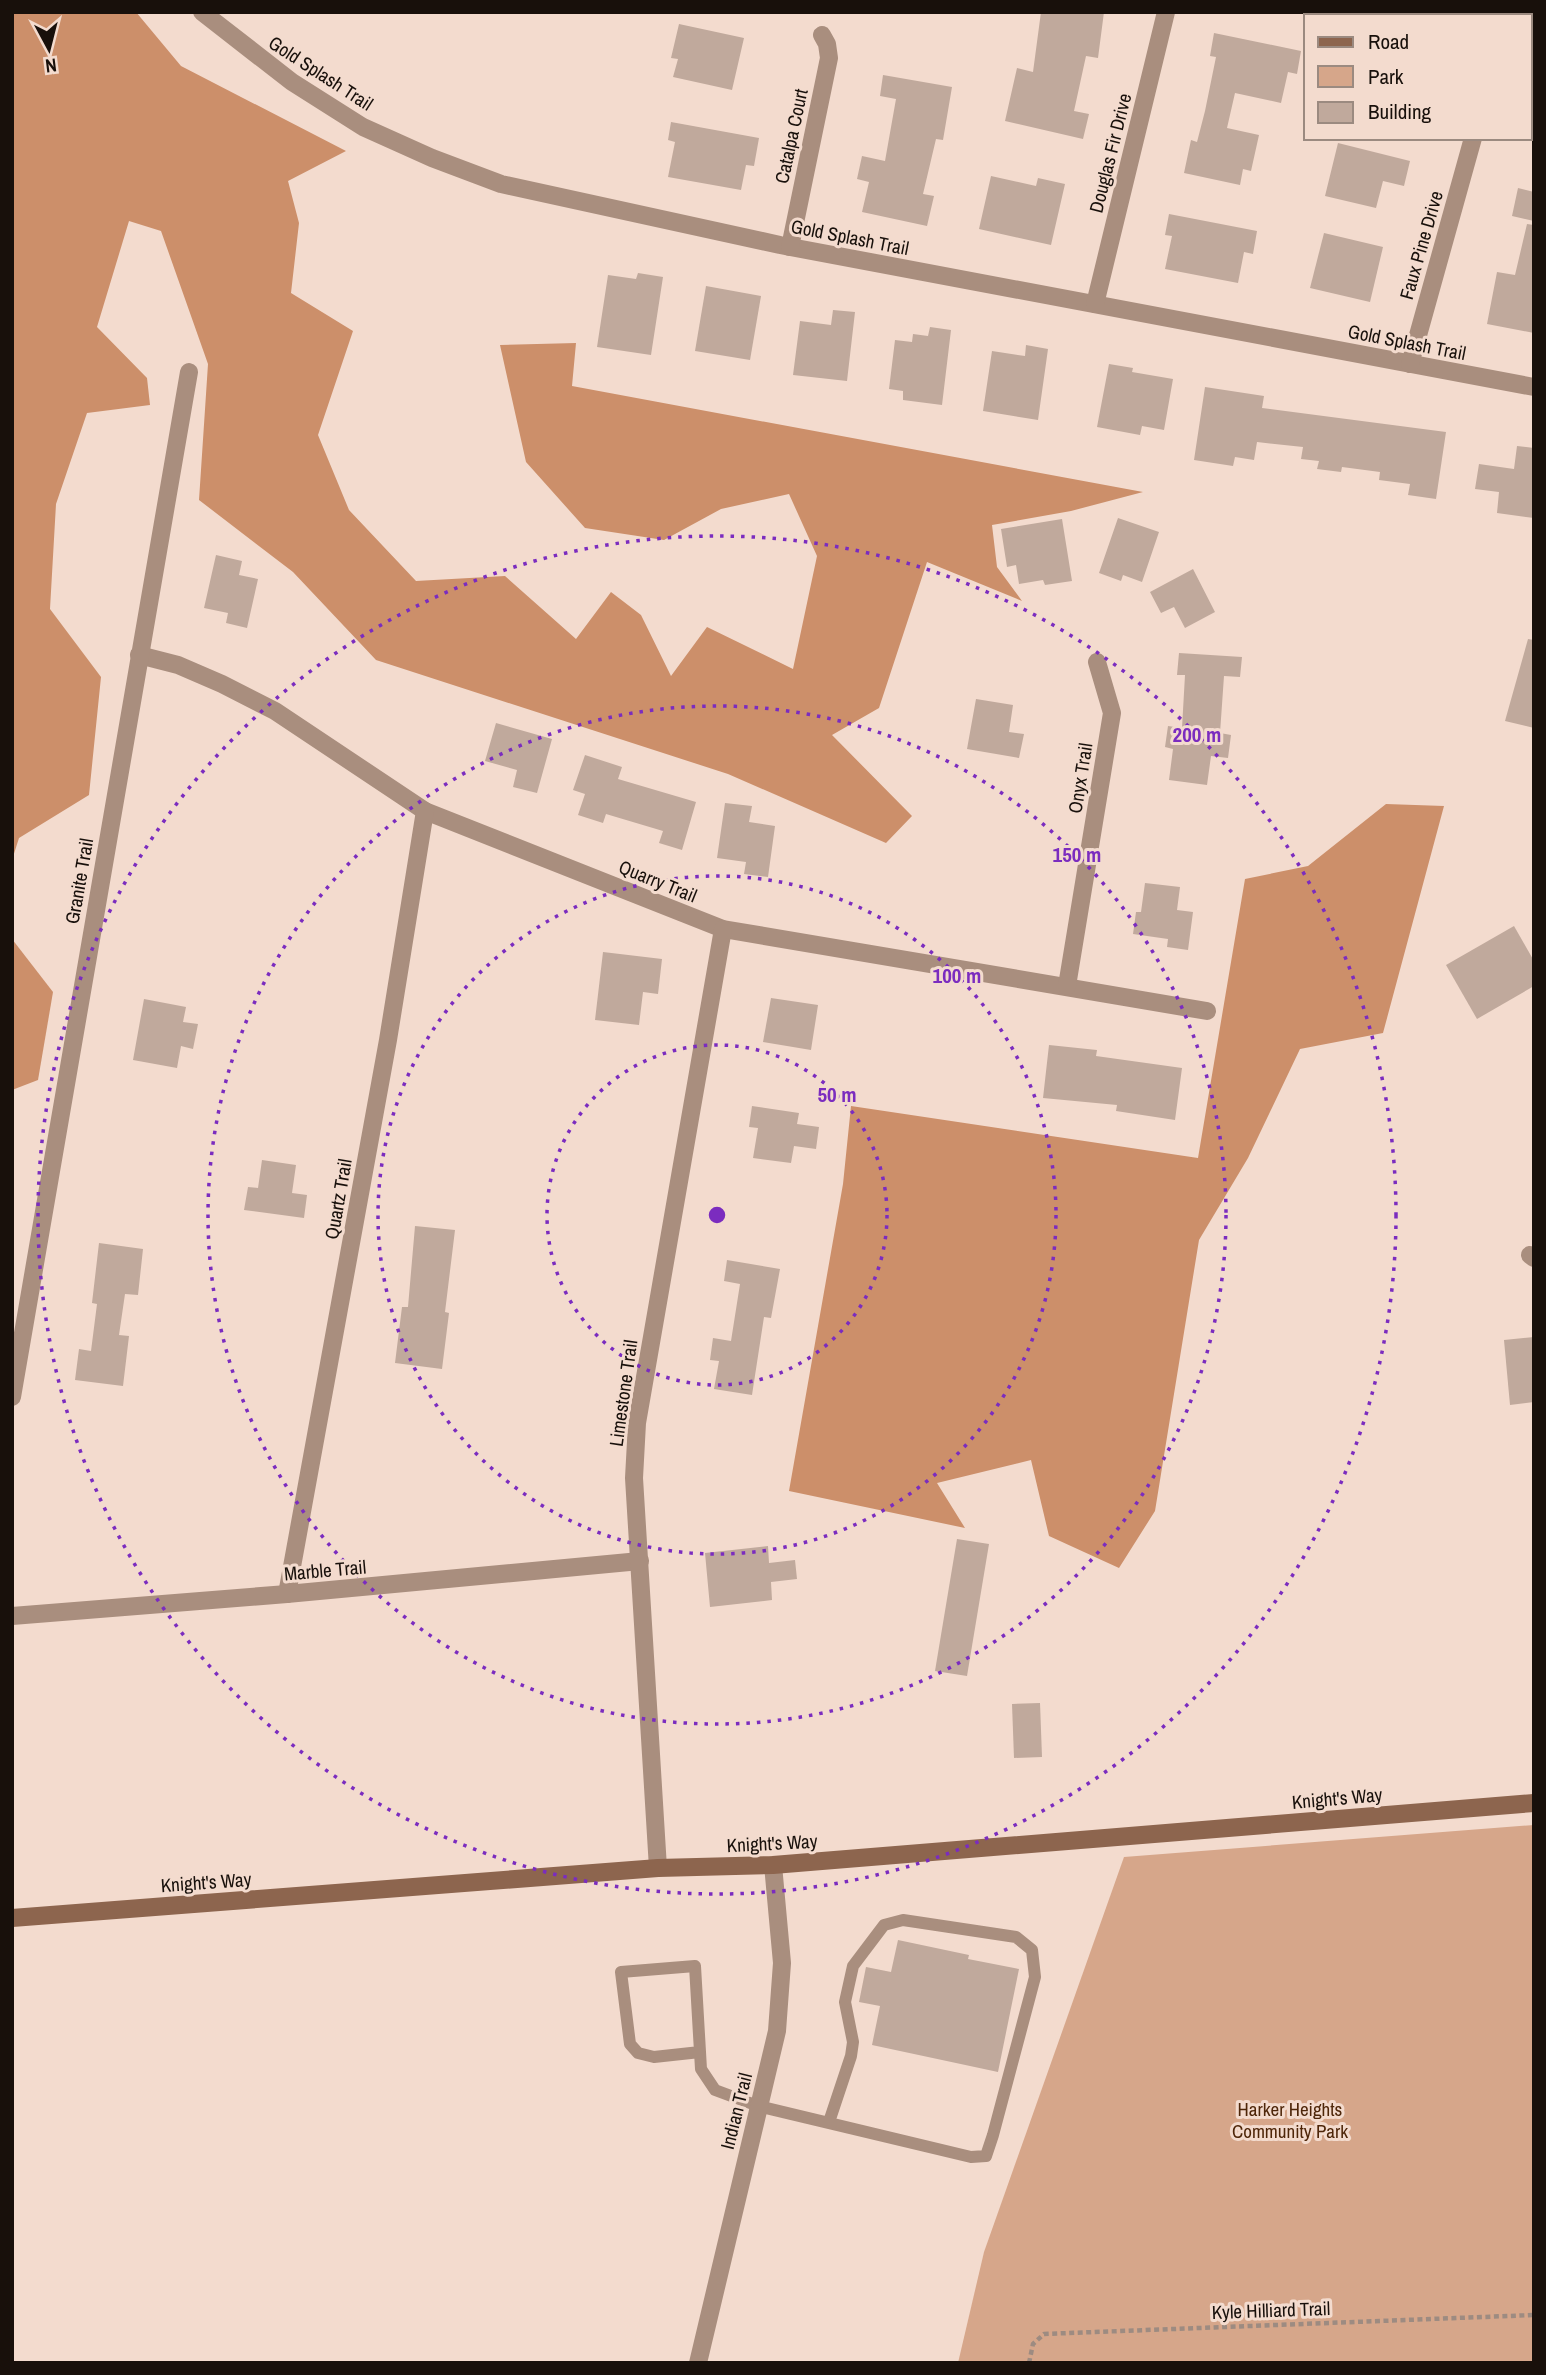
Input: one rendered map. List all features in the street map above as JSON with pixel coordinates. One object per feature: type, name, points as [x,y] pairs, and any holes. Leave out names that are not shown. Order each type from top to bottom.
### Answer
[{"type":"main road","name":"Knight's Way","points":[[12,1918],[658,1868],[773,1865],[1534,1804]]},
{"type":"street","name":"Gold Splash Trail","points":[[202,12],[304,90],[363,127],[432,158],[501,184],[790,247],[1534,387]]},
{"type":"street","name":"Douglas Fir Drive","points":[[1095,304],[1166,12]]},
{"type":"street","name":"Catalpa Court","points":[[790,247],[829,58],[827,44],[822,35]]},
{"type":"street","name":"Faux Pine Drive","points":[[1410,364],[1472,140]]},
{"type":"street","name":"Granite Trail","points":[[12,1397],[189,372]]},
{"type":"street","name":"Quarry Trail","points":[[139,654],[178,665],[275,711],[425,811],[723,929],[1207,1011]]},
{"type":"street","name":"Onyx Trail","points":[[1067,986],[1112,713],[1097,662]]},
{"type":"street","name":"Quartz Trail","points":[[287,1594],[388,1040],[425,811]]},
{"type":"street","name":"Limestone Trail","points":[[658,1868],[634,1479],[637,1423],[723,929]]},
{"type":"street","name":"Marble Trail","points":[[12,1616],[640,1562]]},
{"type":"street","name":"Indian Trail","points":[[698,2363],[777,2031],[782,1963],[773,1865]]},
{"type":"lane","points":[[700,2052],[654,2057],[638,2053],[630,2044],[621,1972],[695,1966],[701,2069],[715,2090],[758,2106],[971,2157],[986,2156],[1035,1977],[1032,1950],[1016,1937],[903,1920],[884,1925],[853,1966],[845,2002],[853,2042],[851,2056],[829,2122]]},
{"type":"path","name":"Kyle Hilliard Trail","points":[[1029,2363],[1033,2344],[1044,2334],[1534,2315]]},
{"type":"green space","name":"Harker Heights Community Park","points":[[1534,1825],[1534,2363],[958,2363],[984,2252],[1124,1857]]},
{"type":"shaded area","points":[[12,12],[136,12],[181,66],[346,151],[288,181],[299,223],[291,293],[353,331],[318,435],[349,510],[416,581],[505,576],[576,639],[611,592],[641,615],[671,676],[707,627],[793,669],[817,556],[789,494],[721,509],[664,540],[585,528],[526,462],[500,345],[576,343],[572,386],[1143,492],[1071,511],[992,525],[997,567],[1022,601],[927,562],[879,708],[832,735],[912,816],[886,843],[728,774],[376,660],[293,572],[199,500],[208,364],[161,231],[129,221],[97,327],[147,378],[150,405],[87,413],[56,504],[50,609],[101,677],[89,795],[19,838],[12,860]]},
{"type":"shaded area","points":[[1386,804],[1444,806],[1383,1033],[1300,1049],[1248,1158],[1199,1240],[1155,1511],[1119,1568],[1049,1536],[1031,1460],[937,1483],[965,1528],[789,1491],[843,1184],[851,1106],[1198,1158],[1245,879],[1308,866]]},
{"type":"shaded area","points":[[12,939],[53,992],[38,1080],[12,1090]]},
{"type":"building","points":[[1041,12],[1104,12],[1098,58],[1086,56],[1074,111],[1089,114],[1083,139],[1005,121],[1017,68],[1033,72]]},
{"type":"building","points":[[679,24],[744,38],[732,90],[673,77],[678,59],[671,58]]},
{"type":"building","points":[[1214,33],[1301,51],[1297,74],[1288,72],[1281,103],[1235,93],[1227,128],[1259,135],[1251,171],[1243,169],[1240,185],[1184,173],[1191,140],[1197,142],[1205,111],[1216,57],[1210,56]]},
{"type":"building","points":[[883,75],[952,87],[943,140],[936,139],[923,194],[934,196],[927,226],[862,212],[869,182],[857,179],[862,156],[885,161],[896,99],[880,96]]},
{"type":"building","points":[[671,122],[759,138],[754,166],[746,165],[741,190],[668,177],[675,142],[668,140]]},
{"type":"building","points":[[1338,143],[1410,161],[1404,186],[1383,181],[1376,208],[1325,196]]},
{"type":"building","points":[[991,176],[1036,186],[1038,178],[1065,184],[1051,245],[979,229]]},
{"type":"building","points":[[1518,188],[1534,192],[1534,221],[1512,216]]},
{"type":"building","points":[[1169,214],[1257,231],[1253,254],[1244,252],[1238,283],[1165,269],[1172,236],[1165,235]]},
{"type":"building","points":[[1527,224],[1534,225],[1534,333],[1487,324],[1497,272],[1515,275]]},
{"type":"building","points":[[1324,233],[1383,247],[1370,302],[1310,288]]},
{"type":"building","points":[[638,273],[663,277],[651,355],[597,347],[608,275],[636,279]]},
{"type":"building","points":[[706,286],[761,296],[750,360],[695,351]]},
{"type":"building","points":[[833,310],[855,312],[847,381],[793,375],[800,321],[831,325]]},
{"type":"building","points":[[930,327],[951,330],[942,405],[903,400],[903,391],[889,389],[895,340],[912,342],[913,334],[928,336]]},
{"type":"building","points":[[1026,345],[1048,349],[1038,420],[983,411],[992,351],[1025,356]]},
{"type":"building","points":[[1109,364],[1133,368],[1132,372],[1173,379],[1164,430],[1142,426],[1140,435],[1097,427]]},
{"type":"building","points":[[1205,387],[1264,396],[1262,408],[1446,432],[1436,499],[1408,495],[1410,484],[1379,480],[1380,472],[1342,467],[1341,472],[1317,469],[1319,461],[1301,459],[1303,447],[1257,442],[1254,460],[1235,457],[1233,466],[1194,460]]},
{"type":"building","points":[[1517,446],[1534,448],[1534,518],[1497,513],[1499,492],[1475,489],[1479,464],[1514,469]]},
{"type":"building","points":[[1118,518],[1159,532],[1142,582],[1123,575],[1121,581],[1099,573]]},
{"type":"building","points":[[1062,519],[1072,581],[1045,585],[1043,580],[1019,584],[1016,565],[1007,567],[1001,529]]},
{"type":"building","points":[[216,555],[242,561],[239,575],[258,579],[247,628],[226,623],[228,613],[204,608]]},
{"type":"building","points":[[1193,569],[1215,612],[1185,628],[1174,607],[1161,613],[1150,592]]},
{"type":"building","points":[[1528,639],[1534,640],[1534,728],[1505,721]]},
{"type":"building","points":[[1179,653],[1242,657],[1240,677],[1224,676],[1220,733],[1231,735],[1228,758],[1211,756],[1207,785],[1169,780],[1173,749],[1165,747],[1168,726],[1182,728],[1185,675],[1177,675]]},
{"type":"building","points":[[976,699],[1013,705],[1009,732],[1024,734],[1019,758],[967,749]]},
{"type":"building","points":[[496,723],[552,739],[537,793],[513,787],[517,770],[485,761]]},
{"type":"building","points":[[585,755],[622,767],[618,779],[696,802],[682,850],[659,843],[663,831],[606,814],[603,823],[578,815],[585,794],[573,790]]},
{"type":"building","points":[[725,803],[752,806],[749,822],[775,826],[768,877],[744,874],[746,862],[717,858]]},
{"type":"building","points":[[1145,883],[1180,887],[1177,910],[1193,912],[1188,950],[1167,947],[1168,939],[1133,934],[1136,912],[1141,912]]},
{"type":"building","points":[[1514,926],[1534,961],[1534,986],[1477,1019],[1446,965]]},
{"type":"building","points":[[603,952],[662,959],[658,994],[643,992],[639,1025],[595,1020]]},
{"type":"building","points":[[771,998],[818,1005],[811,1050],[763,1042]]},
{"type":"building","points":[[144,999],[186,1007],[183,1022],[198,1024],[193,1049],[181,1046],[177,1068],[133,1060]]},
{"type":"building","points":[[1049,1045],[1097,1050],[1096,1056],[1182,1068],[1175,1120],[1116,1111],[1117,1105],[1043,1098]]},
{"type":"building","points":[[752,1106],[799,1113],[797,1124],[819,1127],[816,1149],[794,1146],[791,1163],[753,1158],[758,1128],[749,1127]]},
{"type":"building","points":[[262,1160],[296,1165],[292,1193],[307,1195],[304,1218],[244,1210],[248,1187],[258,1188]]},
{"type":"building","points":[[415,1226],[455,1230],[445,1312],[449,1313],[442,1369],[395,1363],[402,1307],[408,1307]]},
{"type":"building","points":[[99,1243],[143,1249],[138,1295],[125,1294],[119,1335],[129,1336],[123,1386],[75,1380],[79,1349],[91,1351],[97,1304],[92,1303]]},
{"type":"building","points":[[727,1260],[780,1269],[771,1318],[764,1317],[752,1395],[714,1389],[719,1361],[710,1360],[713,1338],[731,1341],[740,1284],[724,1281]]},
{"type":"building","points":[[1534,1337],[1534,1402],[1510,1405],[1504,1340]]},
{"type":"building","points":[[957,1539],[989,1544],[967,1676],[935,1671]]},
{"type":"building","points":[[768,1546],[769,1563],[795,1560],[797,1579],[771,1582],[772,1600],[710,1607],[705,1553]]},
{"type":"building","points":[[1040,1703],[1042,1757],[1014,1758],[1012,1704]]},
{"type":"building","points":[[898,1940],[969,1955],[968,1959],[1019,1969],[998,2072],[872,2045],[880,2006],[859,2002],[866,1967],[891,1972]]}]
